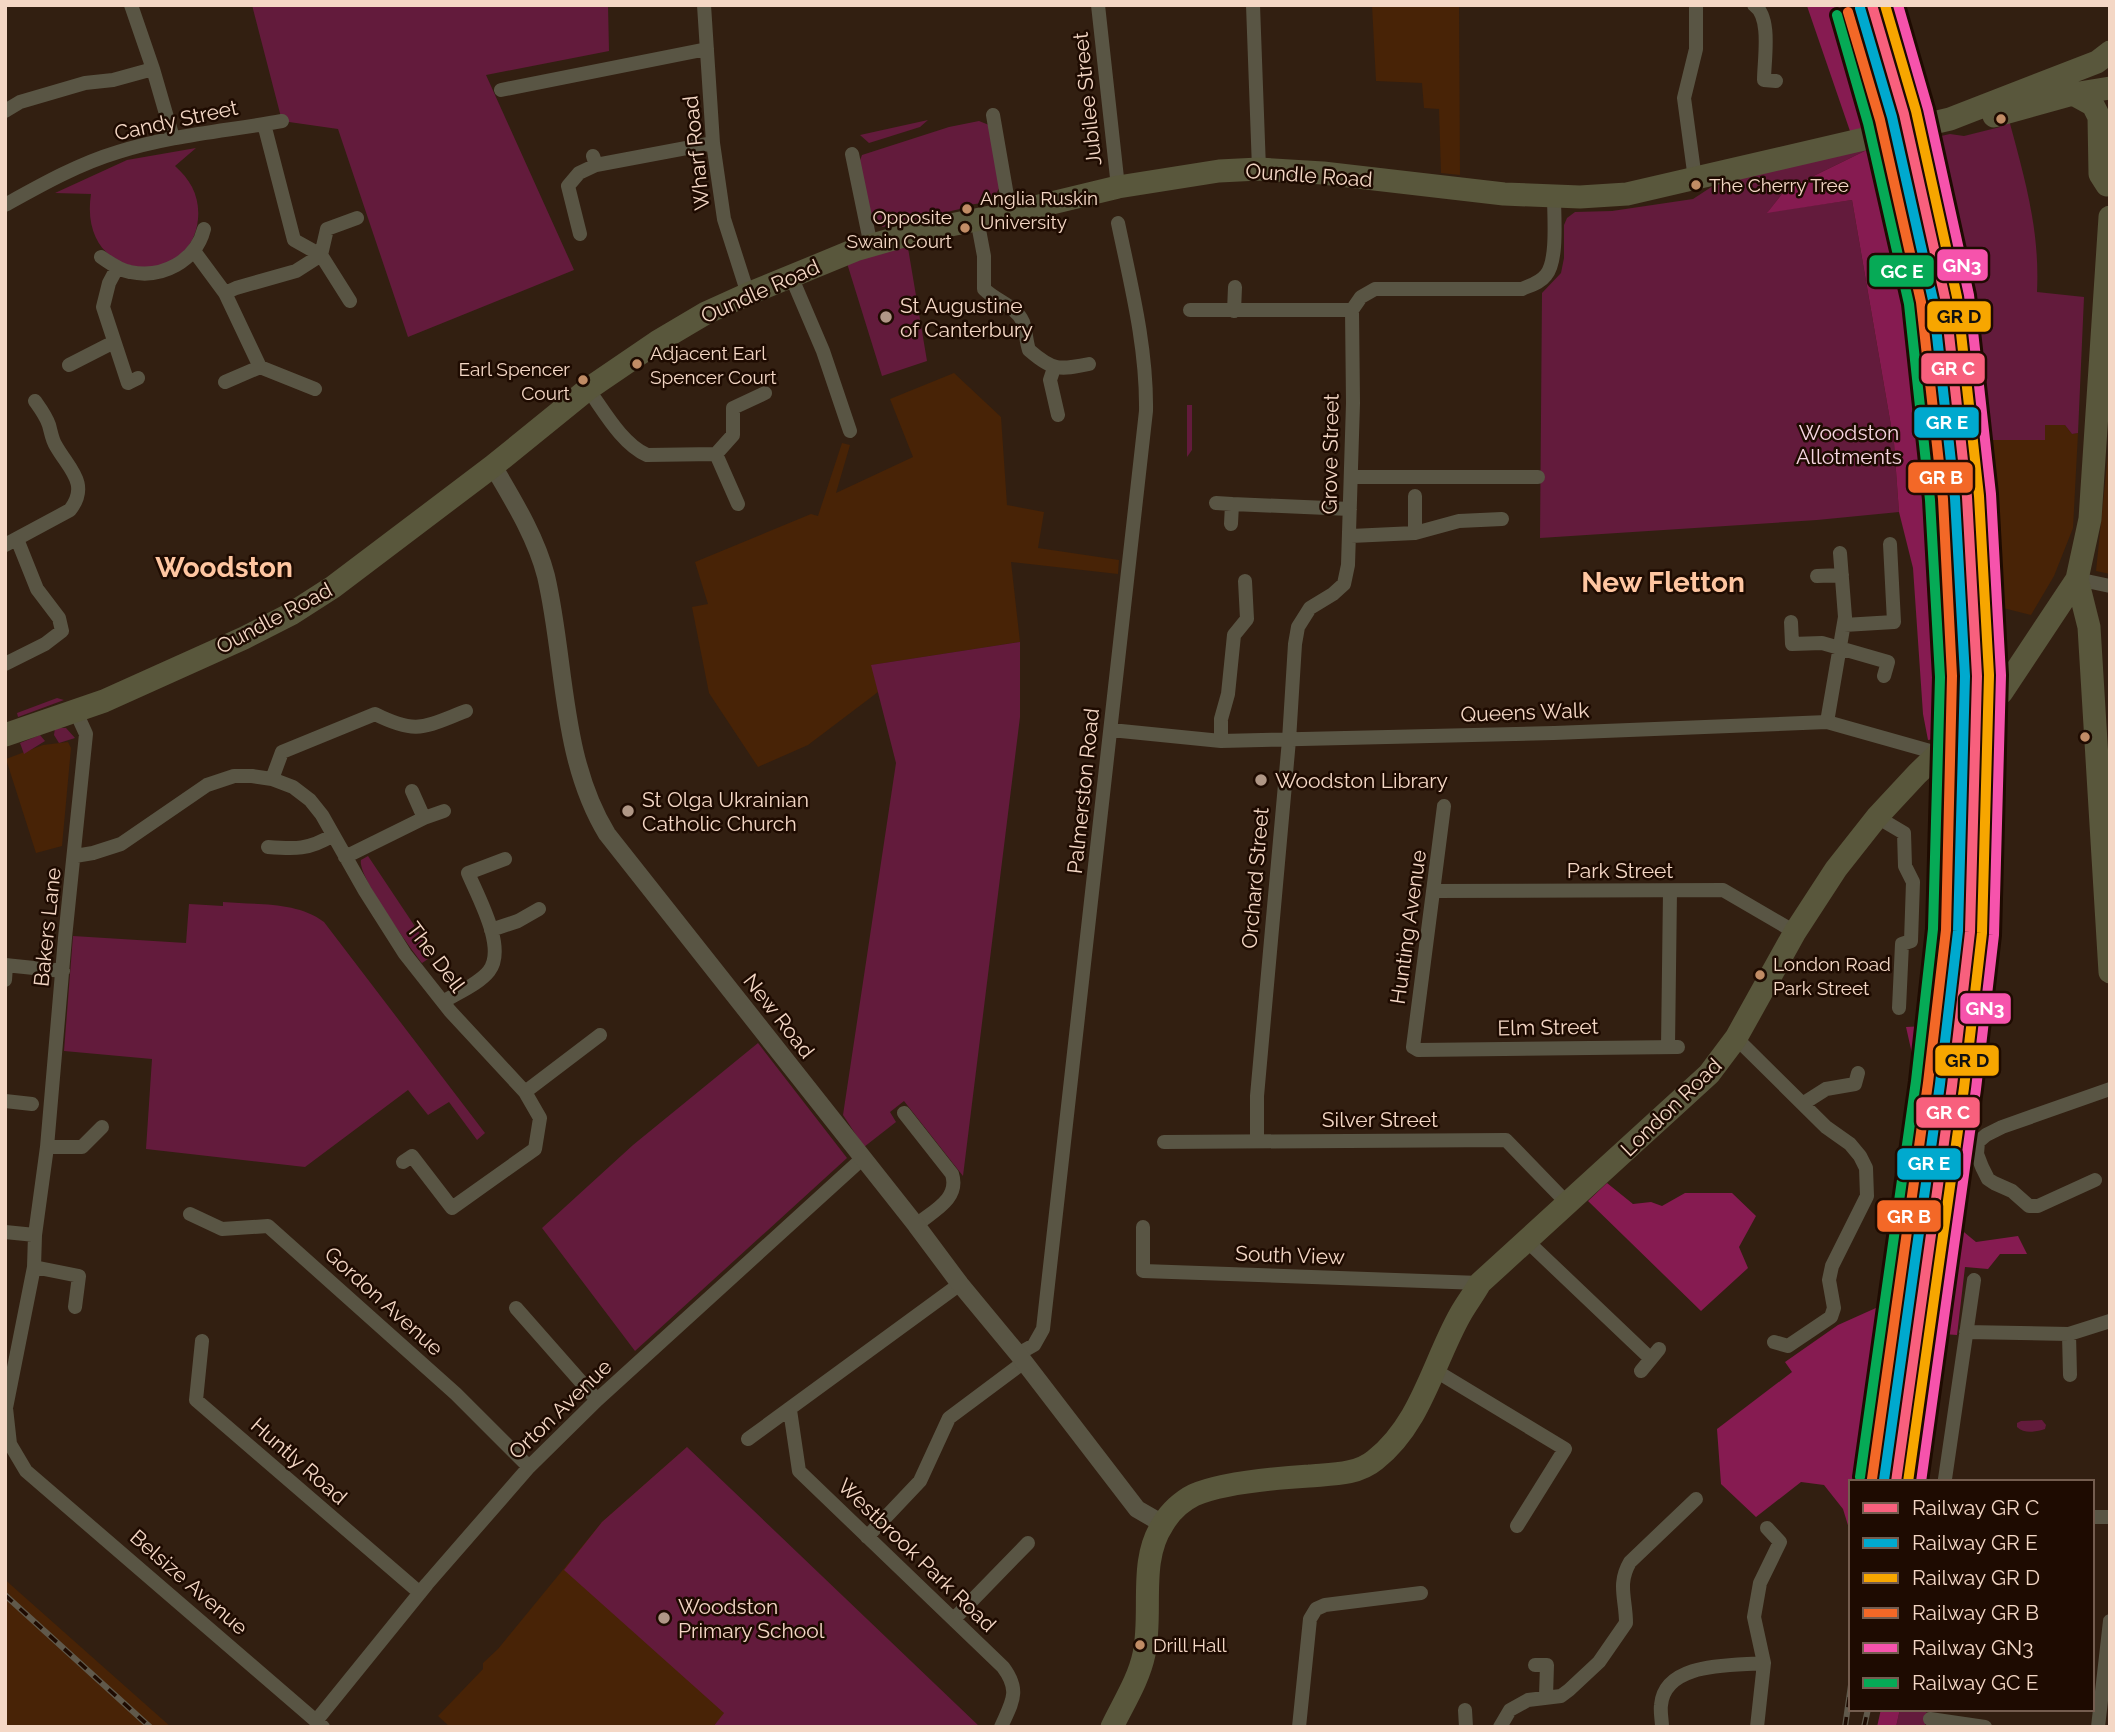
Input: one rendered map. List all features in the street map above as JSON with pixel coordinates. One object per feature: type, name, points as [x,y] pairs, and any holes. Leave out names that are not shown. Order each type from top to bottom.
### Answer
[{"type":"main road","name":"Oundle Road","points":[[5,735],[76,712],[244,638],[290,614],[333,587],[493,466],[588,389],[657,342],[706,313],[748,294],[871,246],[921,231],[1118,187],[1219,171],[1259,169],[1350,176],[1487,193],[1554,197],[1619,195],[1950,119],[2097,62],[2110,52]]},
{"type":"main road","name":"Oundle Road","points":[[1986,106],[2110,77]]},
{"type":"main road","name":"Oundle Road","points":[[1950,119],[1964,124],[2073,93],[2110,88]]},
{"type":"main road","points":[[2073,93],[2093,105],[2099,117],[2100,174],[2107,185]]},
{"type":"main road","points":[[2109,219],[2107,185],[2110,158]]},
{"type":"main road","name":"London Road","points":[[1112,1727],[1140,1669],[1145,1652],[1150,1557],[1154,1539],[1163,1524],[1183,1502],[1202,1493],[1278,1479],[1348,1473],[1373,1462],[1399,1438],[1436,1371],[1460,1316],[1480,1283],[1709,1074],[1736,1038],[1795,932],[1836,869],[1877,817],[1940,750],[2002,692],[2077,579],[2090,519],[2109,219]]},
{"type":"main road","points":[[2077,579],[2089,627],[2110,972]]},
{"type":"street","points":[[131,5],[173,138]]},
{"type":"street","name":"Wharf Road","points":[[704,5],[713,143],[724,219],[748,294]]},
{"type":"street","name":"Jubilee Street","points":[[1097,5],[1118,187]]},
{"type":"street","points":[[1254,5],[1259,169]]},
{"type":"street","points":[[1695,179],[1684,98],[1696,49],[1696,5]]},
{"type":"street","points":[[1754,5],[1763,16],[1765,27],[1764,80],[1776,81]]},
{"type":"street","points":[[502,90],[707,49]]},
{"type":"street","points":[[5,111],[20,102],[85,83],[113,80],[153,69]]},
{"type":"street","points":[[993,115],[1010,213]]},
{"type":"street","name":"Candy Street","points":[[5,205],[52,180],[116,152],[173,138],[282,121]]},
{"type":"street","points":[[264,124],[294,240],[321,255],[350,301]]},
{"type":"street","points":[[580,234],[568,186],[594,160],[713,143]]},
{"type":"street","points":[[852,154],[871,246]]},
{"type":"street","points":[[1191,310],[1352,310],[1361,298],[1375,289],[1522,289],[1539,282],[1548,273],[1553,262],[1554,197]]},
{"type":"street","points":[[225,293],[296,271],[321,255],[327,229],[357,218]]},
{"type":"street","points":[[977,219],[984,256],[984,289],[1014,310],[1023,322],[1029,350],[1054,368],[1089,364]]},
{"type":"street","name":"Palmerston Road","points":[[867,1537],[919,1481],[949,1418],[1021,1358],[1034,1345],[1043,1329],[1146,411],[1147,387],[1135,303],[1118,223]]},
{"type":"street","points":[[101,257],[117,268],[130,272],[147,274],[166,270],[183,262],[194,251],[204,229]]},
{"type":"street","points":[[194,251],[225,293],[260,368]]},
{"type":"street","points":[[117,268],[108,283],[103,307],[128,383],[138,378]]},
{"type":"street","points":[[791,276],[823,351],[850,431]]},
{"type":"street","points":[[1234,311],[1235,287]]},
{"type":"street","name":"Grove Street","points":[[1334,594],[1344,584],[1350,536],[1352,310]]},
{"type":"street","points":[[69,365],[114,342]]},
{"type":"street","points":[[225,382],[260,368],[315,389]]},
{"type":"street","points":[[1054,368],[1050,380],[1058,415]]},
{"type":"street","points":[[588,389],[611,422],[637,450],[647,454],[716,454],[733,435],[733,408],[765,393]]},
{"type":"street","points":[[5,664],[46,644],[62,631],[59,618],[37,589],[11,542],[70,510],[79,491],[69,464],[57,448],[48,422],[36,401]]},
{"type":"street","points":[[716,454],[738,504]]},
{"type":"street","name":"New Road","points":[[493,466],[533,540],[545,575],[579,768],[595,814],[607,834],[1137,1509],[1163,1524]]},
{"type":"street","points":[[1351,477],[1538,477]]},
{"type":"street","points":[[1415,496],[1415,533]]},
{"type":"street","points":[[1216,503],[1350,509]]},
{"type":"street","points":[[1231,524],[1232,504]]},
{"type":"street","points":[[1350,536],[1415,533],[1459,522],[1502,519]]},
{"type":"street","points":[[1844,625],[1894,622],[1890,544]]},
{"type":"street","points":[[1827,722],[1844,625],[1840,553]]},
{"type":"street","points":[[1816,576],[1842,575]]},
{"type":"street","points":[[2077,579],[2110,586]]},
{"type":"street","points":[[1221,741],[1221,719],[1228,694],[1234,635],[1247,619],[1245,581]]},
{"type":"street","name":"Orchard Street","points":[[1257,1141],[1256,1096],[1289,740],[1295,644],[1298,627],[1310,608],[1334,594]]},
{"type":"street","points":[[1791,622],[1792,644],[1822,643],[1888,662],[1884,676]]},
{"type":"street","points":[[272,779],[282,752],[375,714],[399,726],[423,727],[466,711]]},
{"type":"street","name":"Bakers Lane","points":[[26,1471],[10,1444],[6,1408],[34,1267],[35,1235],[47,1147],[86,734],[76,712]]},
{"type":"street","name":"Queens Walk","points":[[1111,730],[1221,741],[1554,733],[1827,722],[1940,750]]},
{"type":"street","name":"The Dell","points":[[75,856],[121,844],[206,785],[234,776],[272,779],[293,787],[310,800],[323,815],[332,835],[405,954],[443,1002],[525,1092],[540,1118],[535,1149],[452,1208],[412,1156],[403,1162]]},
{"type":"street","points":[[412,791],[424,818]]},
{"type":"street","name":"Hunting Avenue","points":[[1418,1049],[1413,1047],[1444,806]]},
{"type":"street","points":[[345,857],[444,811]]},
{"type":"street","points":[[1877,817],[1903,832],[1905,866],[1913,882],[1911,941],[1902,944],[1899,1008]]},
{"type":"street","points":[[268,847],[297,849],[318,844],[332,835]]},
{"type":"street","points":[[443,1002],[489,970],[495,942],[468,873],[505,859]]},
{"type":"street","name":"Park Street","points":[[1434,891],[1723,890],[1795,932]]},
{"type":"street","name":"Elm Street","points":[[1418,1049],[1673,1047],[1670,891]]},
{"type":"street","points":[[491,930],[518,921],[538,909]]},
{"type":"street","points":[[6,970],[63,971]]},
{"type":"street","points":[[525,1092],[600,1035]]},
{"type":"street","points":[[1736,1038],[1826,1127],[1850,1143],[1866,1168],[1867,1196],[1832,1266],[1829,1280],[1833,1308],[1831,1317],[1788,1346],[1774,1342]]},
{"type":"street","points":[[1804,1103],[1826,1089],[1858,1084]]},
{"type":"street","points":[[2095,1180],[2038,1206],[2029,1206],[2012,1191],[1989,1179],[1977,1154],[1979,1142],[1986,1135],[2110,1089]]},
{"type":"street","points":[[5,1101],[32,1104]]},
{"type":"street","points":[[904,1113],[952,1174],[954,1181],[951,1197],[916,1225]]},
{"type":"street","points":[[47,1147],[82,1147],[102,1127]]},
{"type":"street","name":"Silver Street","points":[[1164,1142],[1506,1140],[1568,1204]]},
{"type":"street","name":"Orton Avenue","points":[[320,1724],[420,1593],[528,1466],[863,1158]]},
{"type":"street","name":"Gordon Avenue","points":[[190,1213],[222,1229],[268,1226],[456,1394],[528,1466]]},
{"type":"street","name":"South View","points":[[1143,1227],[1143,1271],[1480,1283]]},
{"type":"street","points":[[5,1232],[35,1235]]},
{"type":"street","points":[[1527,1241],[1650,1360]]},
{"type":"street","points":[[34,1267],[79,1276],[75,1307]]},
{"type":"street","points":[[1945,1479],[1974,1280]]},
{"type":"street","points":[[748,1439],[960,1284]]},
{"type":"street","points":[[516,1308],[597,1401]]},
{"type":"street","points":[[1966,1332],[2069,1334],[2110,1321]]},
{"type":"street","points":[[2069,1334],[2070,1375]]},
{"type":"street","name":"Huntly Road","points":[[202,1341],[196,1400],[420,1593]]},
{"type":"street","points":[[1436,1371],[1565,1449],[1517,1525]]},
{"type":"street","name":"Westbrook Park Road","points":[[790,1410],[799,1471],[954,1619],[1012,1679],[1015,1688],[1001,1727]]},
{"type":"street","name":"Belsize Avenue","points":[[26,1471],[320,1724]]},
{"type":"street","points":[[1500,1727],[1510,1710],[1528,1700],[1561,1696],[1599,1662],[1626,1623],[1622,1583],[1623,1574],[1630,1562],[1696,1499]]},
{"type":"street","points":[[1757,1727],[1764,1663],[1754,1617],[1759,1583],[1780,1542],[1767,1528]]},
{"type":"street","points":[[954,1619],[1028,1543]]},
{"type":"street","points":[[1299,1727],[1310,1619],[1316,1609],[1325,1605],[1421,1593]]},
{"type":"street","points":[[2098,1727],[2110,1621]]},
{"type":"street","points":[[1662,1727],[1661,1703],[1666,1690],[1675,1679],[1689,1671],[1702,1668],[1764,1663]]},
{"type":"street","points":[[1535,1665],[1547,1665],[1546,1696]]},
{"type":"street","points":[[1465,1710],[1466,1727]]},
{"type":"street","points":[[1930,1718],[1985,1727]]},
{"type":"shaded area","points":[[1372,5],[1459,5],[1460,175],[1441,173],[1439,109],[1424,108],[1422,83],[1376,81]]},
{"type":"shaded area","points":[[1839,5],[1875,129],[1851,134],[1807,6]]},
{"type":"shaded area","points":[[1879,144],[1925,389],[1938,516],[1944,601],[1946,729],[1934,739],[1928,740],[1923,714],[1913,568],[1899,512],[1894,443],[1852,200],[1767,213],[1785,190]]},
{"type":"shaded area","points":[[954,373],[1001,417],[1007,505],[1044,512],[1038,548],[1119,560],[1118,574],[1011,562],[1020,642],[872,665],[878,692],[808,745],[758,767],[709,693],[692,607],[708,604],[695,562],[811,514],[818,516],[842,443],[850,445],[836,493],[913,457],[890,399]]},
{"type":"shaded area","points":[[2045,425],[2065,425],[2072,434],[2078,433],[2073,528],[2054,576],[2031,615],[1999,607],[1989,519],[1983,514],[1982,491],[1985,485],[1979,440],[2044,440]]},
{"type":"shaded area","points":[[2110,435],[2110,574],[2096,571]]},
{"type":"shaded area","points":[[68,742],[71,748],[62,846],[36,853],[6,759],[43,745]]},
{"type":"shaded area","points":[[1944,765],[1945,935],[1931,1077],[1866,1480],[1849,1480],[1849,1528],[1843,1509],[1824,1485],[1801,1482],[1756,1517],[1721,1484],[1717,1429],[1792,1372],[1785,1362],[1838,1325],[1887,1303],[1902,1232],[1896,1226],[1920,1089],[1906,1027],[1926,1026],[1935,778]]},
{"type":"shaded area","points":[[1607,1183],[1633,1204],[1651,1202],[1662,1206],[1685,1193],[1732,1193],[1756,1216],[1739,1247],[1748,1268],[1701,1311],[1588,1201]]},
{"type":"shaded area","points":[[1959,1228],[1976,1242],[2018,1236],[2027,1254],[2000,1254],[1988,1269],[1965,1267],[1957,1335],[1943,1334]]},
{"type":"shaded area","name":"Woodston Primary School","points":[[687,1447],[724,1714],[713,1727],[450,1727],[438,1716],[483,1669],[483,1663],[498,1649],[602,1522]]},
{"type":"shaded area","points":[[5,1579],[11,1585],[171,1727],[5,1727]]},
{"type":"shaded area","points":[[1881,1711],[1900,1711],[1896,1727],[1877,1727]]},
{"type":"green space","points":[[252,5],[608,5],[609,51],[486,75],[574,270],[408,337],[338,129],[282,121]]},
{"type":"green space","points":[[928,120],[920,127],[869,143],[860,135]]},
{"type":"green space","points":[[2009,120],[2034,226],[2037,292],[2084,297],[2078,433],[2072,434],[2065,425],[2045,425],[2045,440],[1979,440],[1945,236],[1923,140],[1950,134],[1964,136],[2000,127],[2001,122]]},
{"type":"green space","points":[[979,121],[989,125],[1001,185],[991,202],[967,205],[964,208],[883,227],[869,219],[859,163],[862,155],[949,127]]},
{"type":"green space","name":"Woodston Allotments","points":[[1879,144],[1785,190],[1768,212],[1852,200],[1894,443],[1899,512],[1540,538],[1542,293],[1561,273],[1564,225],[1567,218],[1575,212],[1612,211],[1693,199],[1719,182]]},
{"type":"green space","points":[[196,148],[175,166],[190,183],[198,203],[198,219],[191,242],[177,257],[158,266],[137,267],[117,260],[101,246],[91,224],[91,194],[55,193],[127,160]]},
{"type":"green space","points":[[907,242],[927,361],[882,376],[846,260]]},
{"type":"green space","points":[[1187,405],[1192,405],[1192,450],[1187,457]]},
{"type":"green space","points":[[1020,642],[1020,717],[963,1176],[904,1101],[890,1112],[896,1122],[864,1147],[843,1115],[896,763],[871,665]]},
{"type":"green space","points":[[57,698],[64,700],[18,717],[17,713]]},
{"type":"green space","points":[[55,728],[66,728],[75,738],[59,743],[54,735]]},
{"type":"green space","points":[[40,735],[45,741],[24,754],[20,743]]},
{"type":"green space","points":[[368,856],[434,955],[422,963],[367,881],[361,860]]},
{"type":"green space","points":[[223,902],[289,907],[313,915],[324,922],[485,1133],[477,1140],[449,1102],[428,1115],[408,1090],[305,1167],[146,1149],[152,1059],[64,1051],[73,936],[186,943],[189,904],[223,906]]},
{"type":"green space","points":[[758,1043],[847,1158],[635,1351],[542,1228],[633,1145]]},
{"type":"green space","points":[[2042,1420],[2046,1425],[2042,1430],[2027,1432],[2017,1427],[2017,1423],[2021,1421]]},
{"type":"green space","points":[[687,1447],[980,1727],[713,1727],[724,1713],[564,1570],[602,1522]]},
{"type":"green space","points":[[1900,1711],[1927,1711],[1925,1727],[1896,1727]]},
{"type":"railway","points":[[1847,5],[1880,121],[1919,305],[1940,501],[1950,680],[1949,930],[1937,1084],[1881,1480]]},
{"type":"railway","points":[[1879,5],[1919,142],[1953,296],[1974,495],[1983,678],[1977,931],[1962,1087],[1907,1480]]},
{"type":"railway","points":[[5,1595],[150,1727]]},
{"type":"railway","points":[[1845,1727],[1849,1699]]},
{"type":"railway","points":[[1864,1727],[1868,1711]]},
{"type":"transit line","points":[[1872,5],[1904,114],[1945,298],[1967,497],[1977,676],[1970,932],[1952,1086],[1896,1480]]},
{"type":"transit line","points":[[1885,5],[1916,111],[1957,297],[1979,496],[1989,675],[1982,933],[1964,1088],[1908,1480]]},
{"type":"transit line","points":[[1860,8],[1892,117],[1933,300],[1955,498],[1965,676],[1958,931],[1940,1084],[1884,1480]]},
{"type":"transit line","points":[[1848,12],[1880,120],[1921,302],[1943,499],[1952,676],[1946,930],[1928,1083],[1872,1479]]},
{"type":"transit line","points":[[1837,15],[1868,123],[1909,304],[1930,500],[1940,677],[1933,929],[1916,1081],[1860,1477]]},
{"type":"rail line","name":"GN3","points":[[1898,5],[1928,109],[1969,295],[1991,494],[2001,675],[1994,935],[1976,1089],[1921,1480]]},
{"type":"place","name":"The Cherry Tree","points":[[1696,185]]},
{"type":"place","name":"Anglia Ruskin University","points":[[967,209]]},
{"type":"place","name":"Opposite Swain Court","points":[[965,228]]},
{"type":"place","name":"St Augustine of Canterbury","points":[[886,317]]},
{"type":"place","name":"Adjacent Earl Spencer Court","points":[[637,364]]},
{"type":"place","name":"Earl Spencer Court","points":[[583,380]]},
{"type":"place","name":"Woodston Library","points":[[1261,780]]},
{"type":"place","name":"St Olga Ukrainian Catholic Church","points":[[628,811]]},
{"type":"place","name":"London Road Park Street","points":[[1760,975]]},
{"type":"place","name":"Woodston Primary School","points":[[664,1618]]},
{"type":"place","name":"Drill Hall","points":[[1140,1645]]},
{"type":"district","name":"Woodston","points":[[224,567]]},
{"type":"district","name":"New Fletton","points":[[1663,582]]}]
